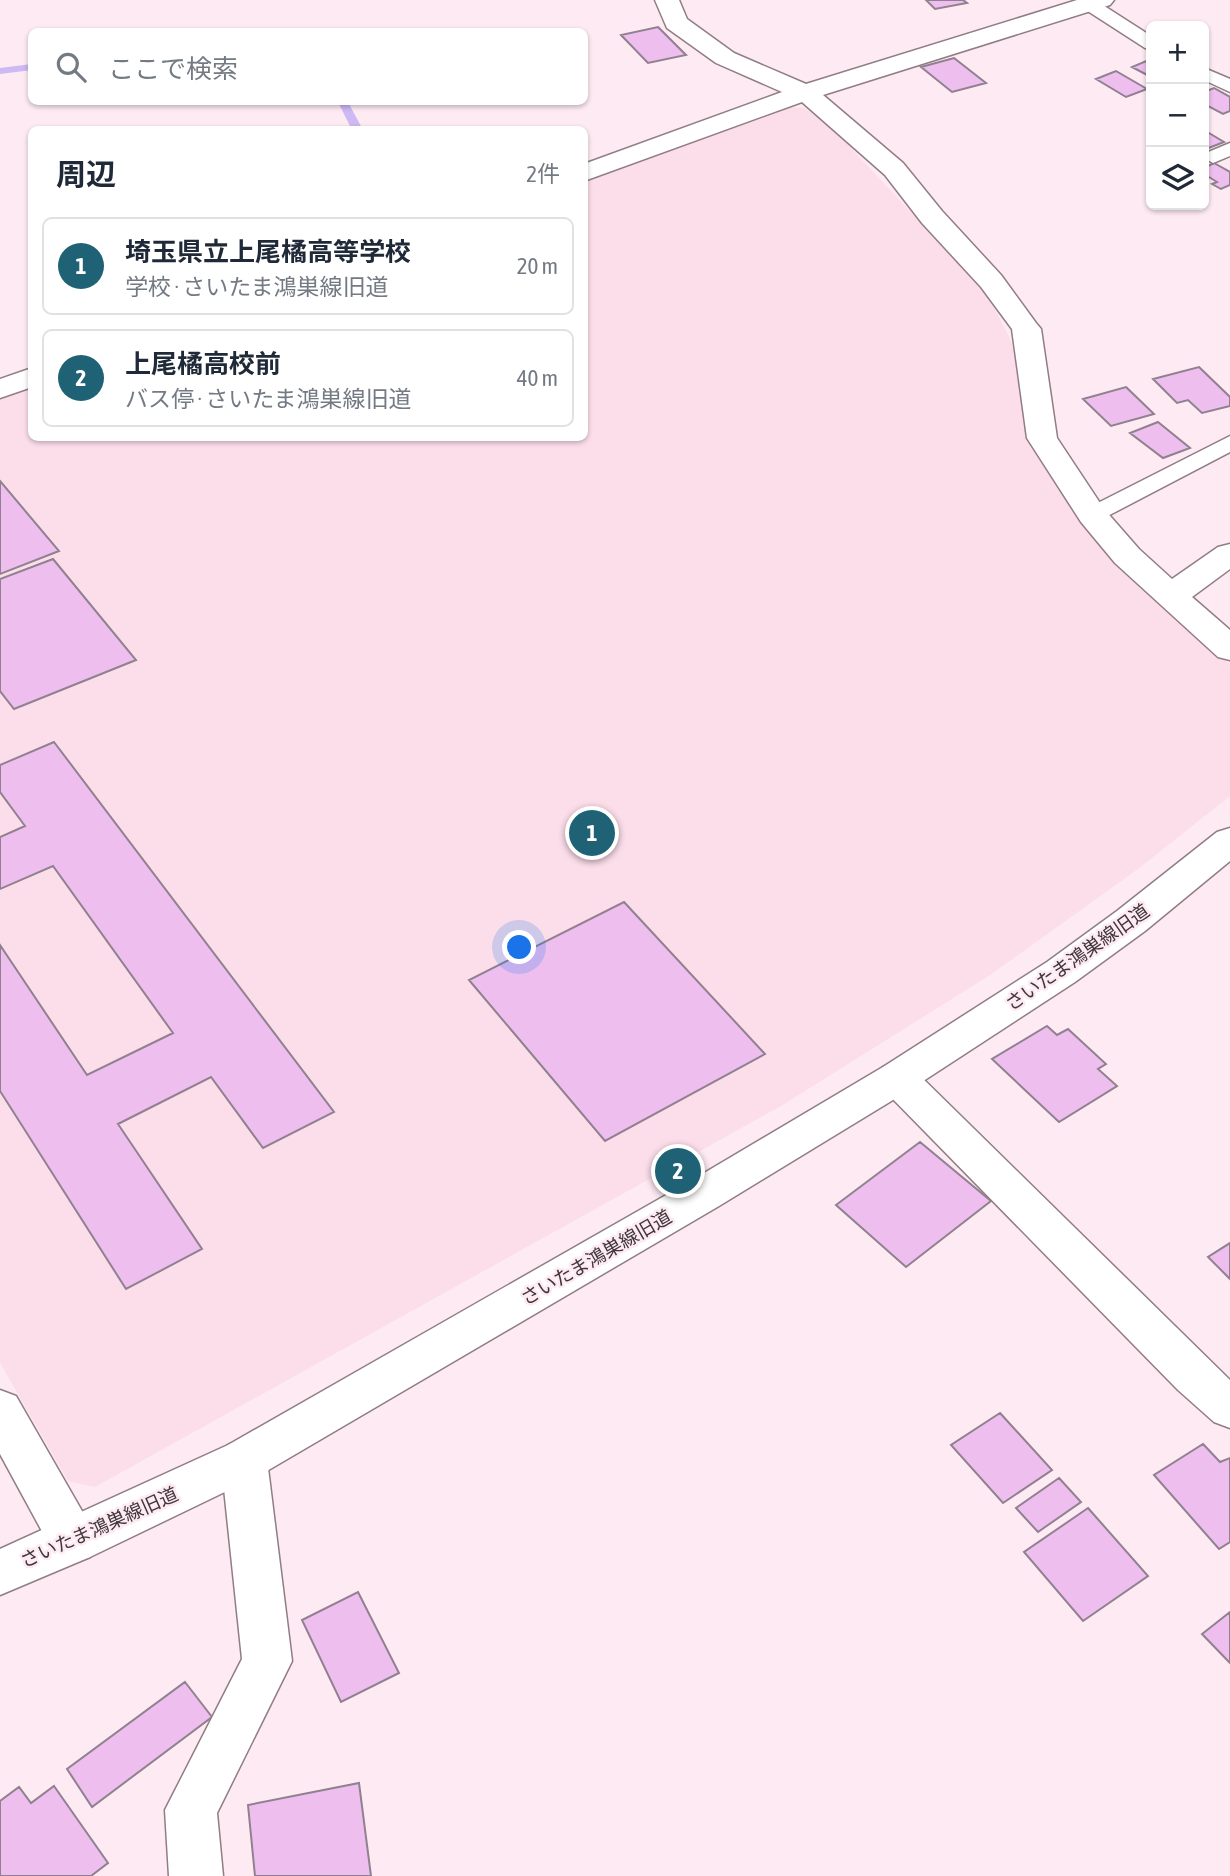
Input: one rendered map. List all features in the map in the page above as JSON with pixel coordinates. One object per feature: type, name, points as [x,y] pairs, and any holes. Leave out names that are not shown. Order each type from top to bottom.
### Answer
[{"type":"street","points":[[667,0],[676,23],[725,58],[806,93],[894,169],[932,217],[991,281],[1026,329],[1042,438],[1092,515],[1127,556],[1230,649]]},
{"type":"street","points":[[588,172],[806,93],[1096,2]]},
{"type":"street","points":[[0,389],[28,378]]},
{"type":"street","points":[[1172,595],[1230,554]]},
{"type":"street","name":"さいたま鴻巣線旧道","points":[[0,1572],[73,1541],[244,1460],[704,1194],[897,1078],[1061,972],[1131,921],[1230,841]]},
{"type":"street","points":[[897,1078],[1194,1376],[1230,1408]]},
{"type":"street","points":[[0,1410],[73,1541]]},
{"type":"street","points":[[196,1876],[191,1810],[267,1661],[244,1460]]},
{"type":"lane","points":[[1096,2],[1146,40]]},
{"type":"lane","points":[[1209,76],[1230,86]]},
{"type":"lane","points":[[1092,515],[1230,443]]},
{"type":"shaded area","points":[[788,107],[804,108],[830,126],[973,278],[996,311],[1020,365],[1028,416],[1131,577],[1230,664],[1230,796],[1138,869],[990,975],[781,1106],[95,1487],[68,1481],[0,1363],[0,399],[28,388],[28,441],[588,441],[588,181]]},
{"type":"building","points":[[926,0],[963,0],[967,3],[935,9]]},
{"type":"building","points":[[658,27],[686,55],[648,63],[621,35]]},
{"type":"building","points":[[954,58],[986,83],[952,92],[921,67]]},
{"type":"building","points":[[1146,61],[1146,74],[1132,67]]},
{"type":"building","points":[[1116,71],[1146,89],[1126,97],[1096,79]]},
{"type":"building","points":[[1214,88],[1230,97],[1230,111],[1223,114],[1209,107],[1209,90]]},
{"type":"building","points":[[1209,133],[1224,142],[1209,148]]},
{"type":"building","points":[[1214,163],[1230,172],[1230,185],[1221,189],[1212,184],[1217,182],[1209,177],[1209,166]]},
{"type":"building","points":[[1199,367],[1230,397],[1230,406],[1202,413],[1188,400],[1177,403],[1153,379]]},
{"type":"building","points":[[1126,387],[1154,414],[1111,426],[1083,399]]},
{"type":"building","points":[[1158,422],[1190,448],[1163,458],[1130,433]]},
{"type":"building","points":[[0,481],[59,551],[0,574]]},
{"type":"building","points":[[53,559],[136,660],[14,709],[0,691],[0,579]]},
{"type":"building","points":[[54,742],[334,1112],[263,1148],[211,1077],[118,1124],[202,1249],[126,1289],[0,1091],[0,945],[87,1075],[173,1033],[53,866],[0,889],[0,837],[25,826],[0,792],[0,765]]},
{"type":"building","points":[[624,902],[765,1054],[605,1141],[469,980]]},
{"type":"building","points":[[1047,1026],[1057,1035],[1068,1029],[1106,1064],[1098,1069],[1117,1086],[1059,1122],[992,1059]]},
{"type":"building","points":[[920,1142],[991,1201],[906,1267],[836,1205]]},
{"type":"building","points":[[1230,1243],[1230,1279],[1208,1257]]},
{"type":"building","points":[[1000,1413],[1052,1470],[1003,1503],[951,1445]]},
{"type":"building","points":[[1203,1444],[1220,1462],[1230,1458],[1230,1542],[1219,1549],[1154,1475]]},
{"type":"building","points":[[1059,1478],[1081,1502],[1038,1532],[1016,1508]]},
{"type":"building","points":[[1088,1508],[1148,1576],[1083,1621],[1024,1552]]},
{"type":"building","points":[[358,1592],[399,1673],[341,1702],[302,1620]]},
{"type":"building","points":[[1230,1612],[1230,1663],[1202,1634]]},
{"type":"building","points":[[185,1682],[212,1717],[92,1807],[67,1769]]},
{"type":"building","points":[[359,1783],[371,1876],[255,1876],[248,1805]]},
{"type":"building","points":[[54,1786],[108,1863],[91,1876],[0,1876],[0,1801],[19,1787],[31,1803]]},
{"type":"waterway","points":[[0,71],[28,68]]},
{"type":"waterway","points":[[345,105],[356,126]]},
{"type":"place","name":"埼玉県立上尾橘高等学校","points":[[592,833]]},
{"type":"place","name":"上尾橘高校前","points":[[678,1171]]}]
